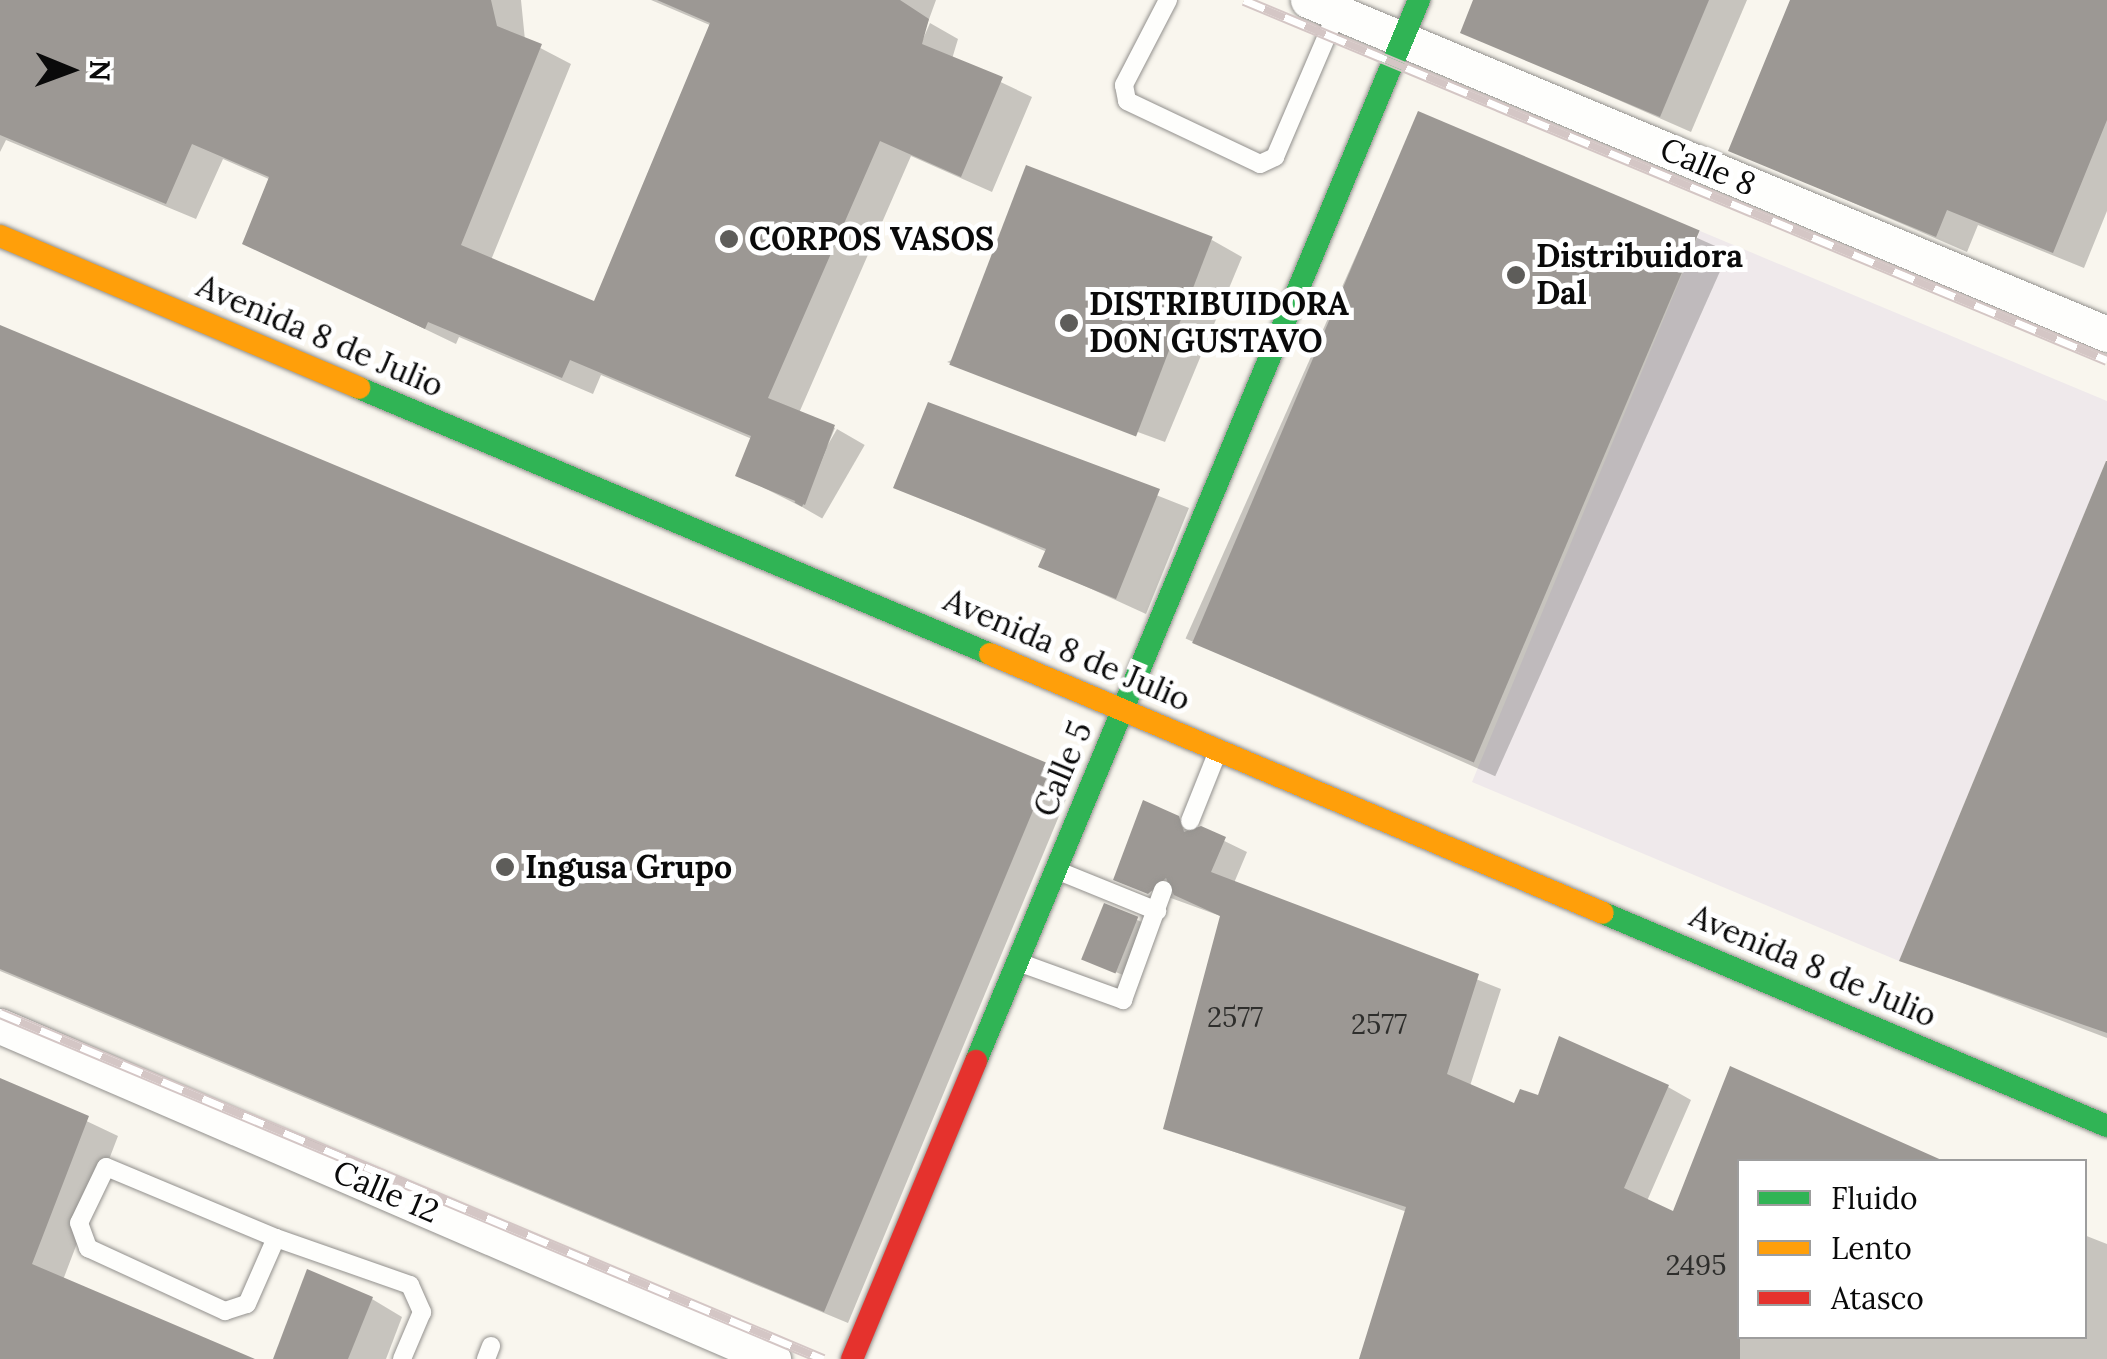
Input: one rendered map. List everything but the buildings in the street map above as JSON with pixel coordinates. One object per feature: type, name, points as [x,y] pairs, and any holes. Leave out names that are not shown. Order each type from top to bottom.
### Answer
[{"type":"main road","name":"Calle 5","points":[[852,1359],[1418,0]]},
{"type":"main road","name":"Avenida 8 de Julio","points":[[0,236],[2107,1126]]},
{"type":"street","name":"Calle 8","points":[[1323,6],[2107,334]]},
{"type":"street","name":"Calle 12","points":[[0,1026],[773,1359]]},
{"type":"lane","points":[[1168,0],[1124,85],[1127,101],[1260,164],[1275,157],[1323,6]]},
{"type":"lane","points":[[1190,821],[1218,749]]},
{"type":"lane","points":[[1056,870],[1157,911]]},
{"type":"lane","points":[[1018,962],[1120,1001],[1163,890]]},
{"type":"lane","points":[[276,1238],[247,1304],[226,1311],[88,1248],[79,1222],[106,1167],[418,1292],[422,1312],[402,1359]]},
{"type":"shaded area","points":[[1700,231],[2107,401],[2107,459],[1899,961],[1472,782]]},
{"type":"railway","points":[[1244,0],[2107,360]]},
{"type":"railway","points":[[0,1013],[823,1359]]},
{"type":"traffic: fast","points":[[976,1061],[1419,0]]},
{"type":"traffic: fast","points":[[359,388],[990,654]]},
{"type":"traffic: fast","points":[[1603,913],[2107,1126]]},
{"type":"traffic: slow","points":[[0,236],[359,388]]},
{"type":"traffic: slow","points":[[990,654],[1603,913]]},
{"type":"traffic: jam","points":[[852,1359],[976,1061]]},
{"type":"place","name":"CORPOS VASOS","points":[[729,239]]},
{"type":"place","name":"Distribuidora Dal","points":[[1516,275]]},
{"type":"place","name":"DISTRIBUIDORA DON GUSTAVO","points":[[1069,323]]},
{"type":"place","name":"Ingusa Grupo","points":[[505,867]]}]
